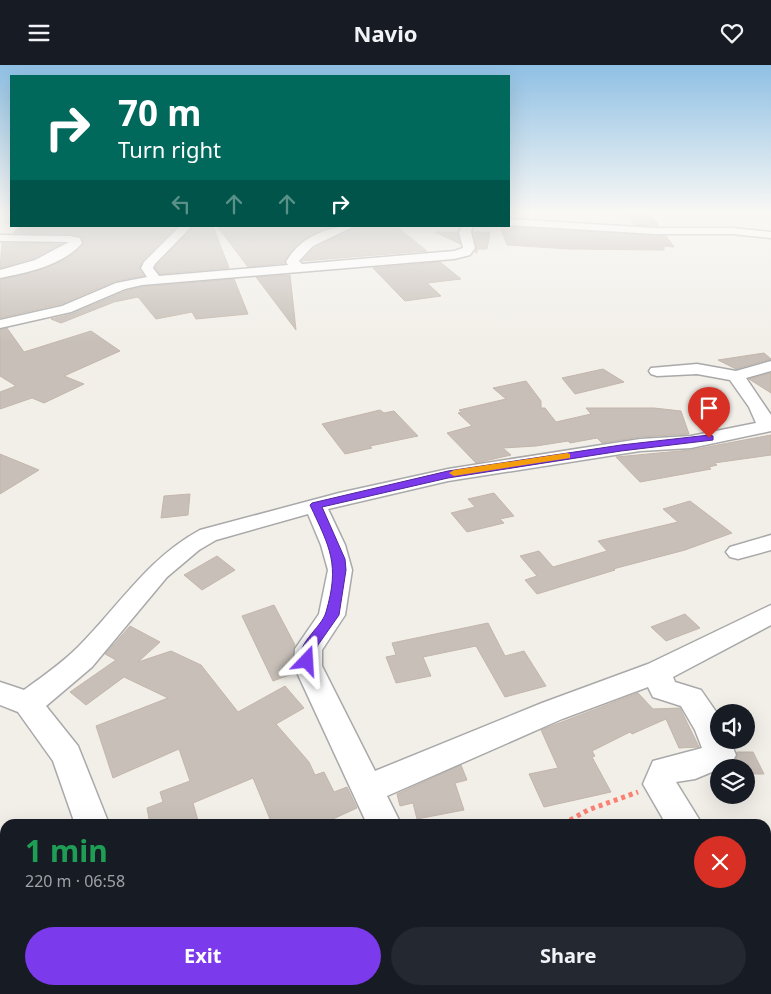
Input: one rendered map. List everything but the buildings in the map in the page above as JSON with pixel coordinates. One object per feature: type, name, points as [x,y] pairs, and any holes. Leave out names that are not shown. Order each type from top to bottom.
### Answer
[{"type":"street","points":[[0,274],[28,268],[54,256]]},
{"type":"street","points":[[155,256],[147,268],[156,279]]},
{"type":"street","points":[[296,256],[292,262],[301,269]]},
{"type":"street","points":[[0,324],[70,307],[121,286],[156,279],[301,269],[393,260],[429,259],[443,256]]},
{"type":"street","points":[[657,371],[694,367],[736,376],[771,366]]},
{"type":"street","points":[[28,704],[88,654],[170,561],[194,541],[218,531],[315,505],[448,475],[640,445],[691,441],[769,427],[758,407],[736,376]]},
{"type":"street","points":[[315,505],[339,559],[340,570],[332,615],[309,649],[308,665],[382,819]]},
{"type":"street","points":[[738,552],[771,542]]},
{"type":"street","points":[[368,789],[552,711],[658,672],[771,614]]},
{"type":"street","points":[[658,672],[663,689],[691,698],[709,726],[720,755],[695,765],[664,771],[659,784],[682,819]]},
{"type":"street","points":[[0,693],[28,704],[67,755],[90,819]]},
{"type":"path","points":[[572,819],[588,810],[659,784]]},
{"type":"slow traffic","points":[[454,473],[567,456]]},
{"type":"route","points":[[307,661],[307,655],[312,643],[332,615],[336,605],[340,570],[339,559],[325,523],[315,505],[448,475],[526,461],[640,445],[709,438]]}]
